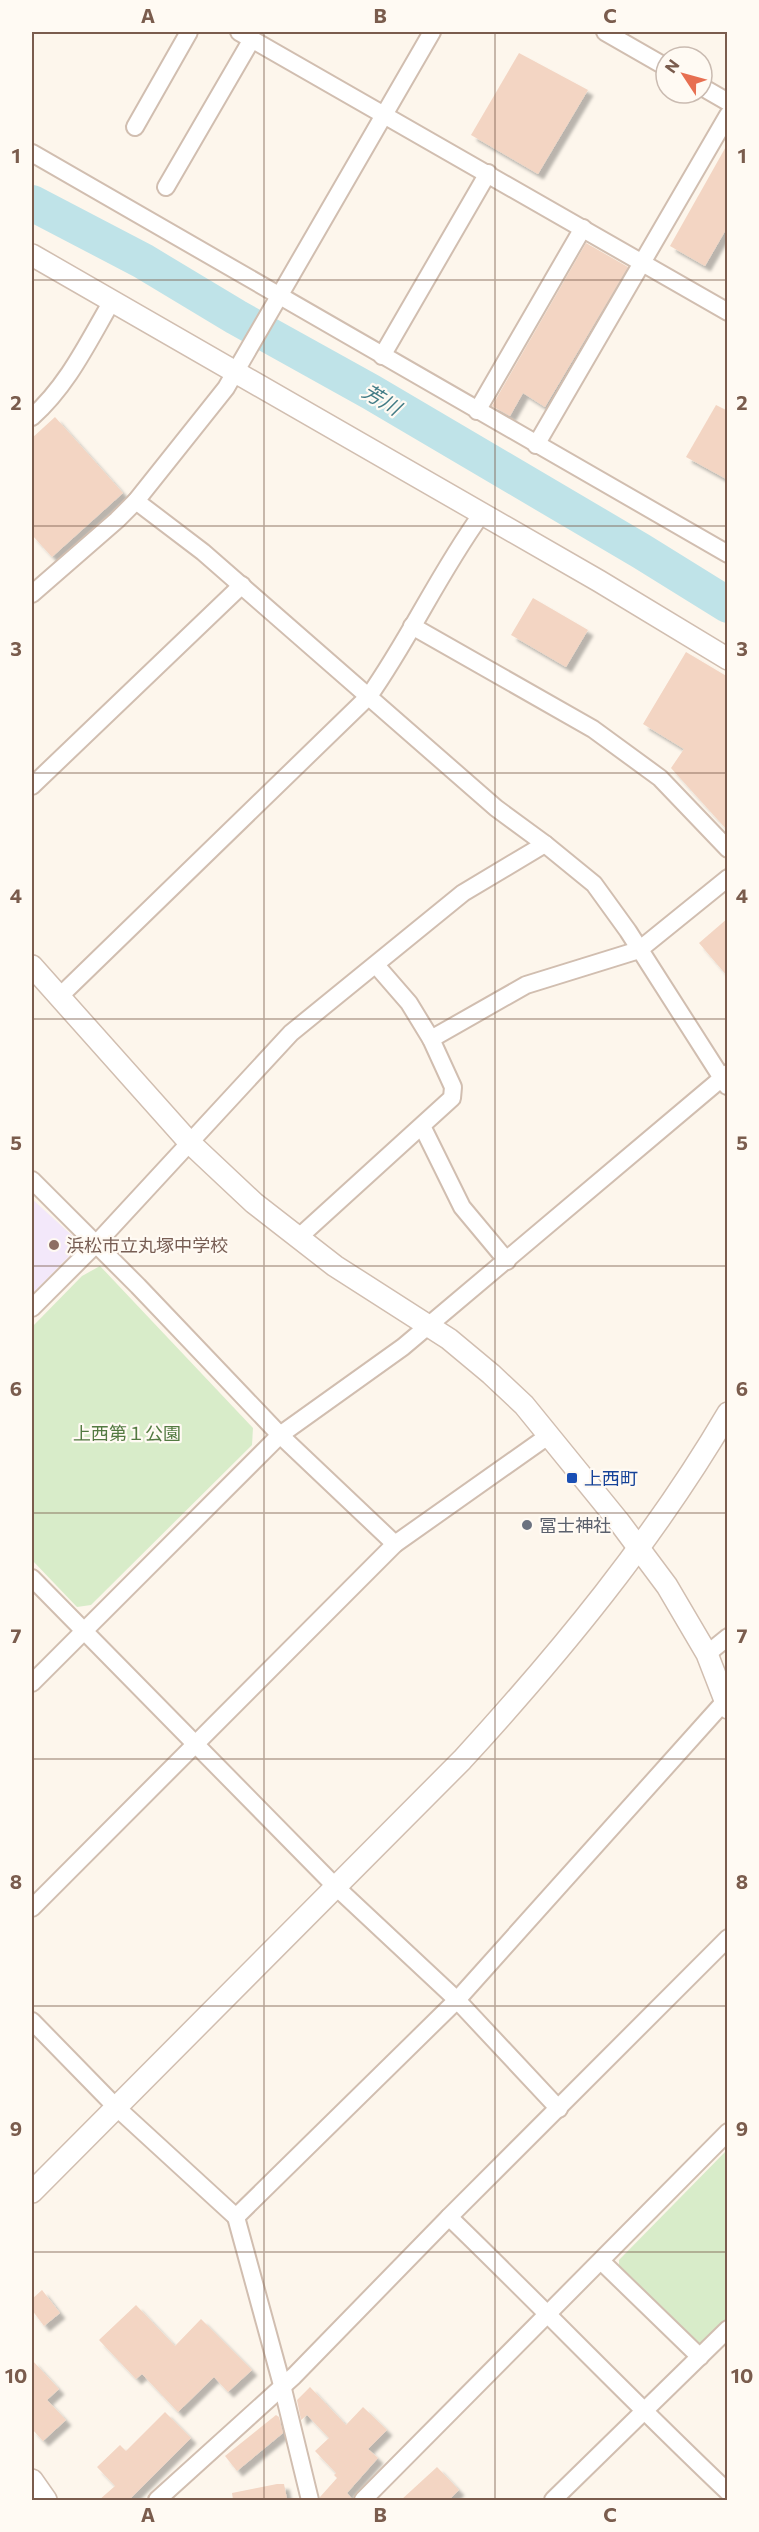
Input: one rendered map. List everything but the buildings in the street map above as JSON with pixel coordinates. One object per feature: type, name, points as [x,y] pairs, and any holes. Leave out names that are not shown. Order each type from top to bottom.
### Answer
[{"type":"street","points":[[135,127],[189,32]]},
{"type":"street","points":[[32,594],[136,501],[226,388],[432,32]]},
{"type":"street","points":[[605,32],[654,60]]},
{"type":"street","points":[[166,187],[245,35],[385,113],[728,312]]},
{"type":"street","points":[[714,94],[728,102]]},
{"type":"street","points":[[536,445],[728,115]]},
{"type":"street","points":[[32,153],[277,301],[382,356],[728,554]]},
{"type":"street","points":[[382,356],[488,173]]},
{"type":"street","points":[[477,411],[583,228]]},
{"type":"street","points":[[32,255],[112,301],[239,366],[481,515],[599,581],[728,659]]},
{"type":"street","points":[[32,417],[52,399],[69,376],[112,301]]},
{"type":"street","points":[[32,1683],[280,1435],[403,1347],[726,1079],[594,884],[496,808],[204,552],[136,501]]},
{"type":"street","points":[[60,996],[369,696],[388,670],[456,549],[481,515]]},
{"type":"street","points":[[32,786],[242,585]]},
{"type":"street","points":[[412,626],[593,729],[660,778],[728,849]]},
{"type":"street","points":[[32,1308],[96,1244],[286,1038],[471,887],[545,844]]},
{"type":"street","points":[[431,1039],[526,985],[639,950],[728,878]]},
{"type":"street","points":[[298,1238],[448,1103],[454,1092],[431,1039],[409,1004],[376,964]]},
{"type":"street","points":[[32,966],[189,1142],[254,1203],[335,1266],[429,1325],[491,1374],[524,1405],[638,1546],[667,1586],[707,1654],[726,1704],[456,2000],[236,2217]]},
{"type":"street","points":[[422,1126],[462,1207],[507,1261]]},
{"type":"street","points":[[32,1180],[280,1435],[395,1544]]},
{"type":"street","points":[[32,2192],[462,1760],[521,1695],[560,1649],[638,1546],[691,1471],[728,1413]]},
{"type":"street","points":[[32,1908],[395,1544],[548,1436]]},
{"type":"street","points":[[32,1578],[335,1886],[456,2000],[559,2109]]},
{"type":"street","points":[[707,1654],[728,1637]]},
{"type":"street","points":[[157,2500],[294,2376],[449,2217],[728,1938]]},
{"type":"street","points":[[32,2022],[116,2107],[236,2217],[282,2385],[310,2500]]},
{"type":"street","points":[[363,2500],[728,2132]]},
{"type":"street","points":[[449,2217],[549,2313],[642,2411],[728,2492]]},
{"type":"street","points":[[601,2260],[700,2357]]},
{"type":"street","points":[[553,2500],[728,2329]]},
{"type":"street","points":[[32,2480],[46,2500]]},
{"type":"shaded area","name":"浜松市立丸塚中学校","points":[[32,1199],[77,1240],[75,1250],[32,1294]]},
{"type":"green space","name":"上西第１公園","points":[[100,1266],[253,1428],[252,1445],[91,1605],[77,1607],[32,1560],[32,1327],[82,1276]]},
{"type":"green space","points":[[727,2150],[727,2321],[704,2346],[697,2347],[619,2272],[619,2260]]},
{"type":"waterway","name":"芳川","points":[[32,203],[143,261],[236,317],[371,392],[728,605]]},
{"type":"place","name":"浜松市立丸塚中学校","points":[[54,1245]]},
{"type":"place","name":"上西町","points":[[572,1478]]},
{"type":"place","name":"冨士神社","points":[[527,1525]]}]
